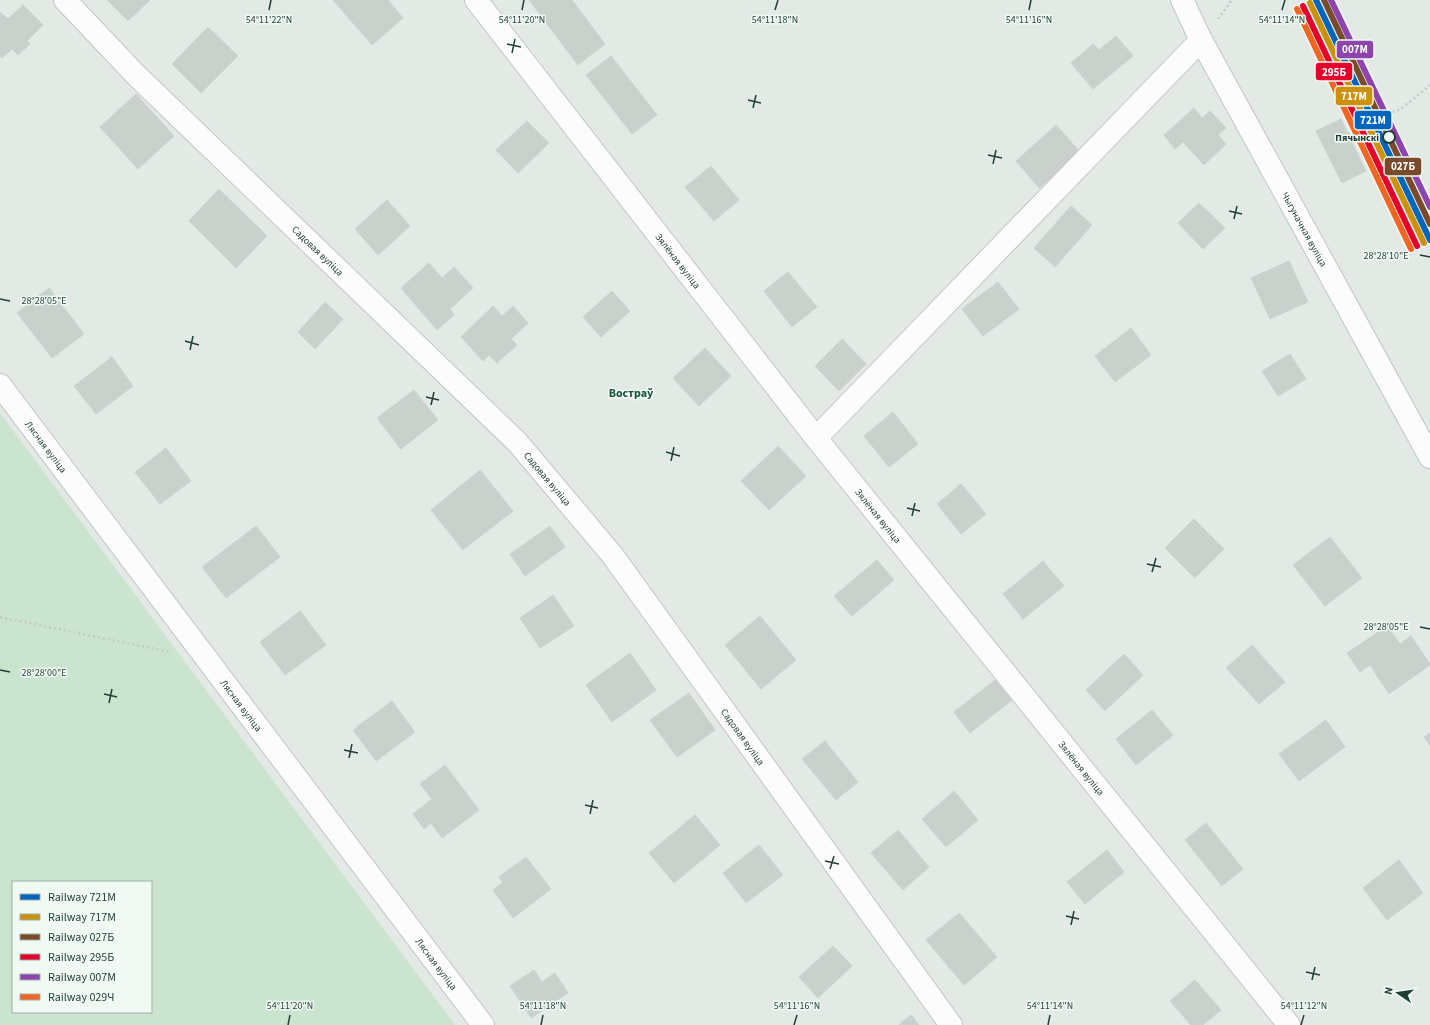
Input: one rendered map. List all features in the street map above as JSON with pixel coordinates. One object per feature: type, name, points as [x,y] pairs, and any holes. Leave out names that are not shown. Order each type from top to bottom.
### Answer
[{"type":"street","name":"Садовая вуліца","points":[[65,0],[136,75],[518,443],[614,556],[951,1025]]},
{"type":"street","name":"Зялёная вуліца","points":[[476,0],[816,438],[1289,1025]]},
{"type":"street","name":"Чыгуначная вуліца","points":[[1182,0],[1201,40],[1430,457]]},
{"type":"street","points":[[816,438],[1201,40]]},
{"type":"street","name":"Лясная вуліца","points":[[0,385],[483,1025]]},
{"type":"path","points":[[1348,134],[1373,119],[1401,109],[1430,84]]},
{"type":"path","points":[[0,617],[171,652]]},
{"type":"green space","points":[[0,413],[455,1025],[0,1025]]},
{"type":"building","points":[[107,0],[150,0],[128,21]]},
{"type":"building","points":[[333,0],[388,0],[403,18],[372,45]]},
{"type":"building","points":[[529,0],[572,0],[605,44],[578,65]]},
{"type":"building","points":[[23,5],[43,25],[27,41],[30,44],[18,55],[12,49],[2,58],[0,56],[0,12],[8,19]]},
{"type":"building","points":[[208,27],[238,56],[201,93],[172,64]]},
{"type":"building","points":[[1116,36],[1133,56],[1093,89],[1071,63],[1093,44],[1099,50]]},
{"type":"building","points":[[611,56],[657,115],[632,134],[586,75]]},
{"type":"building","points":[[136,94],[174,136],[138,169],[100,127]]},
{"type":"building","points":[[1194,108],[1202,118],[1210,111],[1226,128],[1218,135],[1226,144],[1204,165],[1183,142],[1175,149],[1164,135]]},
{"type":"building","name":"Пячынскі","points":[[1341,119],[1366,171],[1342,183],[1316,131]]},
{"type":"building","points":[[527,121],[549,143],[518,173],[496,150]]},
{"type":"building","points":[[1056,125],[1080,152],[1039,188],[1016,161]]},
{"type":"building","points":[[711,166],[739,200],[714,221],[685,187]]},
{"type":"building","points":[[219,189],[267,236],[236,268],[189,221]]},
{"type":"building","points":[[387,200],[410,226],[378,255],[355,229]]},
{"type":"building","points":[[1199,203],[1225,228],[1203,249],[1178,223]]},
{"type":"building","points":[[1071,206],[1092,225],[1055,267],[1034,248]]},
{"type":"building","points":[[1289,261],[1308,302],[1270,319],[1251,278]]},
{"type":"building","points":[[429,263],[442,278],[454,267],[473,288],[450,309],[454,315],[437,330],[401,288]]},
{"type":"building","points":[[788,272],[817,307],[792,327],[764,291]]},
{"type":"building","points":[[998,282],[1019,309],[983,336],[962,309]]},
{"type":"building","points":[[49,288],[84,334],[52,358],[17,313]]},
{"type":"building","points":[[612,291],[630,311],[601,337],[583,317]]},
{"type":"building","points":[[325,302],[343,319],[315,349],[298,332]]},
{"type":"building","points":[[493,306],[502,316],[513,306],[528,323],[511,339],[517,345],[497,363],[489,355],[483,361],[461,337]]},
{"type":"building","points":[[1131,328],[1151,355],[1115,382],[1095,356]]},
{"type":"building","points":[[842,339],[866,364],[839,391],[815,366]]},
{"type":"building","points":[[705,348],[731,376],[699,406],[673,378]]},
{"type":"building","points":[[1290,354],[1306,379],[1278,396],[1262,371]]},
{"type":"building","points":[[112,357],[133,386],[96,414],[74,386]]},
{"type":"building","points":[[414,390],[438,420],[401,449],[377,418]]},
{"type":"building","points":[[893,412],[918,444],[889,467],[864,436]]},
{"type":"building","points":[[778,446],[806,476],[769,510],[741,481]]},
{"type":"building","points":[[166,448],[191,481],[160,504],[135,472]]},
{"type":"building","points":[[480,470],[513,511],[463,550],[431,510]]},
{"type":"building","points":[[961,484],[986,514],[961,534],[937,504]]},
{"type":"building","points":[[1194,519],[1224,549],[1195,578],[1165,548]]},
{"type":"building","points":[[256,526],[280,557],[226,598],[202,567]]},
{"type":"building","points":[[550,526],[565,547],[525,576],[510,554]]},
{"type":"building","points":[[1330,537],[1362,578],[1325,606],[1293,565]]},
{"type":"building","points":[[877,560],[894,580],[852,616],[834,596]]},
{"type":"building","points":[[1043,561],[1064,586],[1023,619],[1003,594]]},
{"type":"building","points":[[553,595],[574,626],[540,648],[520,618]]},
{"type":"building","points":[[300,611],[326,645],[285,675],[260,642]]},
{"type":"building","points":[[760,616],[796,660],[761,689],[725,645]]},
{"type":"building","points":[[1387,626],[1400,644],[1411,636],[1430,664],[1389,694],[1370,665],[1360,672],[1347,653]]},
{"type":"building","points":[[1252,645],[1285,682],[1259,704],[1226,668]]},
{"type":"building","points":[[630,653],[656,690],[612,722],[586,685]]},
{"type":"building","points":[[1124,654],[1143,675],[1105,711],[1086,690]]},
{"type":"building","points":[[995,680],[1012,700],[970,733],[954,712]]},
{"type":"building","points":[[689,693],[715,730],[677,757],[650,720]]},
{"type":"building","points":[[392,701],[415,732],[376,761],[353,730]]},
{"type":"building","points":[[1152,710],[1173,735],[1136,765],[1116,739]]},
{"type":"building","points":[[1326,720],[1345,747],[1299,781],[1279,754]]},
{"type":"building","points":[[1430,733],[1430,746],[1424,737]]},
{"type":"building","points":[[825,741],[858,782],[836,800],[802,759]]},
{"type":"building","points":[[445,765],[479,810],[442,838],[431,823],[424,829],[413,814],[432,799],[420,784]]},
{"type":"building","points":[[954,791],[978,820],[946,847],[922,819]]},
{"type":"building","points":[[695,815],[720,845],[674,883],[649,853]]},
{"type":"building","points":[[1206,823],[1243,869],[1222,886],[1185,840]]},
{"type":"building","points":[[898,830],[929,867],[903,890],[871,853]]},
{"type":"building","points":[[759,845],[783,875],[746,903],[723,873]]},
{"type":"building","points":[[1107,850],[1124,872],[1085,904],[1067,882]]},
{"type":"building","points":[[526,857],[551,889],[513,918],[493,890],[503,882],[499,877]]},
{"type":"building","points":[[1399,860],[1423,893],[1387,920],[1363,888]]},
{"type":"building","points":[[959,913],[997,957],[964,985],[926,940]]},
{"type":"building","points":[[833,946],[852,966],[818,998],[799,977]]},
{"type":"building","points":[[534,970],[542,982],[555,973],[568,993],[531,1018],[510,986]]},
{"type":"building","points":[[1195,980],[1221,1010],[1203,1025],[1191,1025],[1170,1001]]},
{"type":"building","points":[[911,1015],[919,1025],[899,1025]]},
{"type":"rail line","name":"721М","points":[[1316,0],[1430,240]]},
{"type":"rail line","name":"027Б","points":[[1324,0],[1430,224]]},
{"type":"rail line","name":"007М","points":[[1331,0],[1430,207]]},
{"type":"rail line","name":"717М","points":[[1310,3],[1424,243]]},
{"type":"rail line","name":"295Б","points":[[1303,6],[1417,246]]},
{"type":"rail line","name":"029Ч","points":[[1297,9],[1411,249]]},
{"type":"place","name":"Пячынскі","points":[[1389,137]]},
{"type":"district","name":"Востраў","points":[[631,393]]}]
